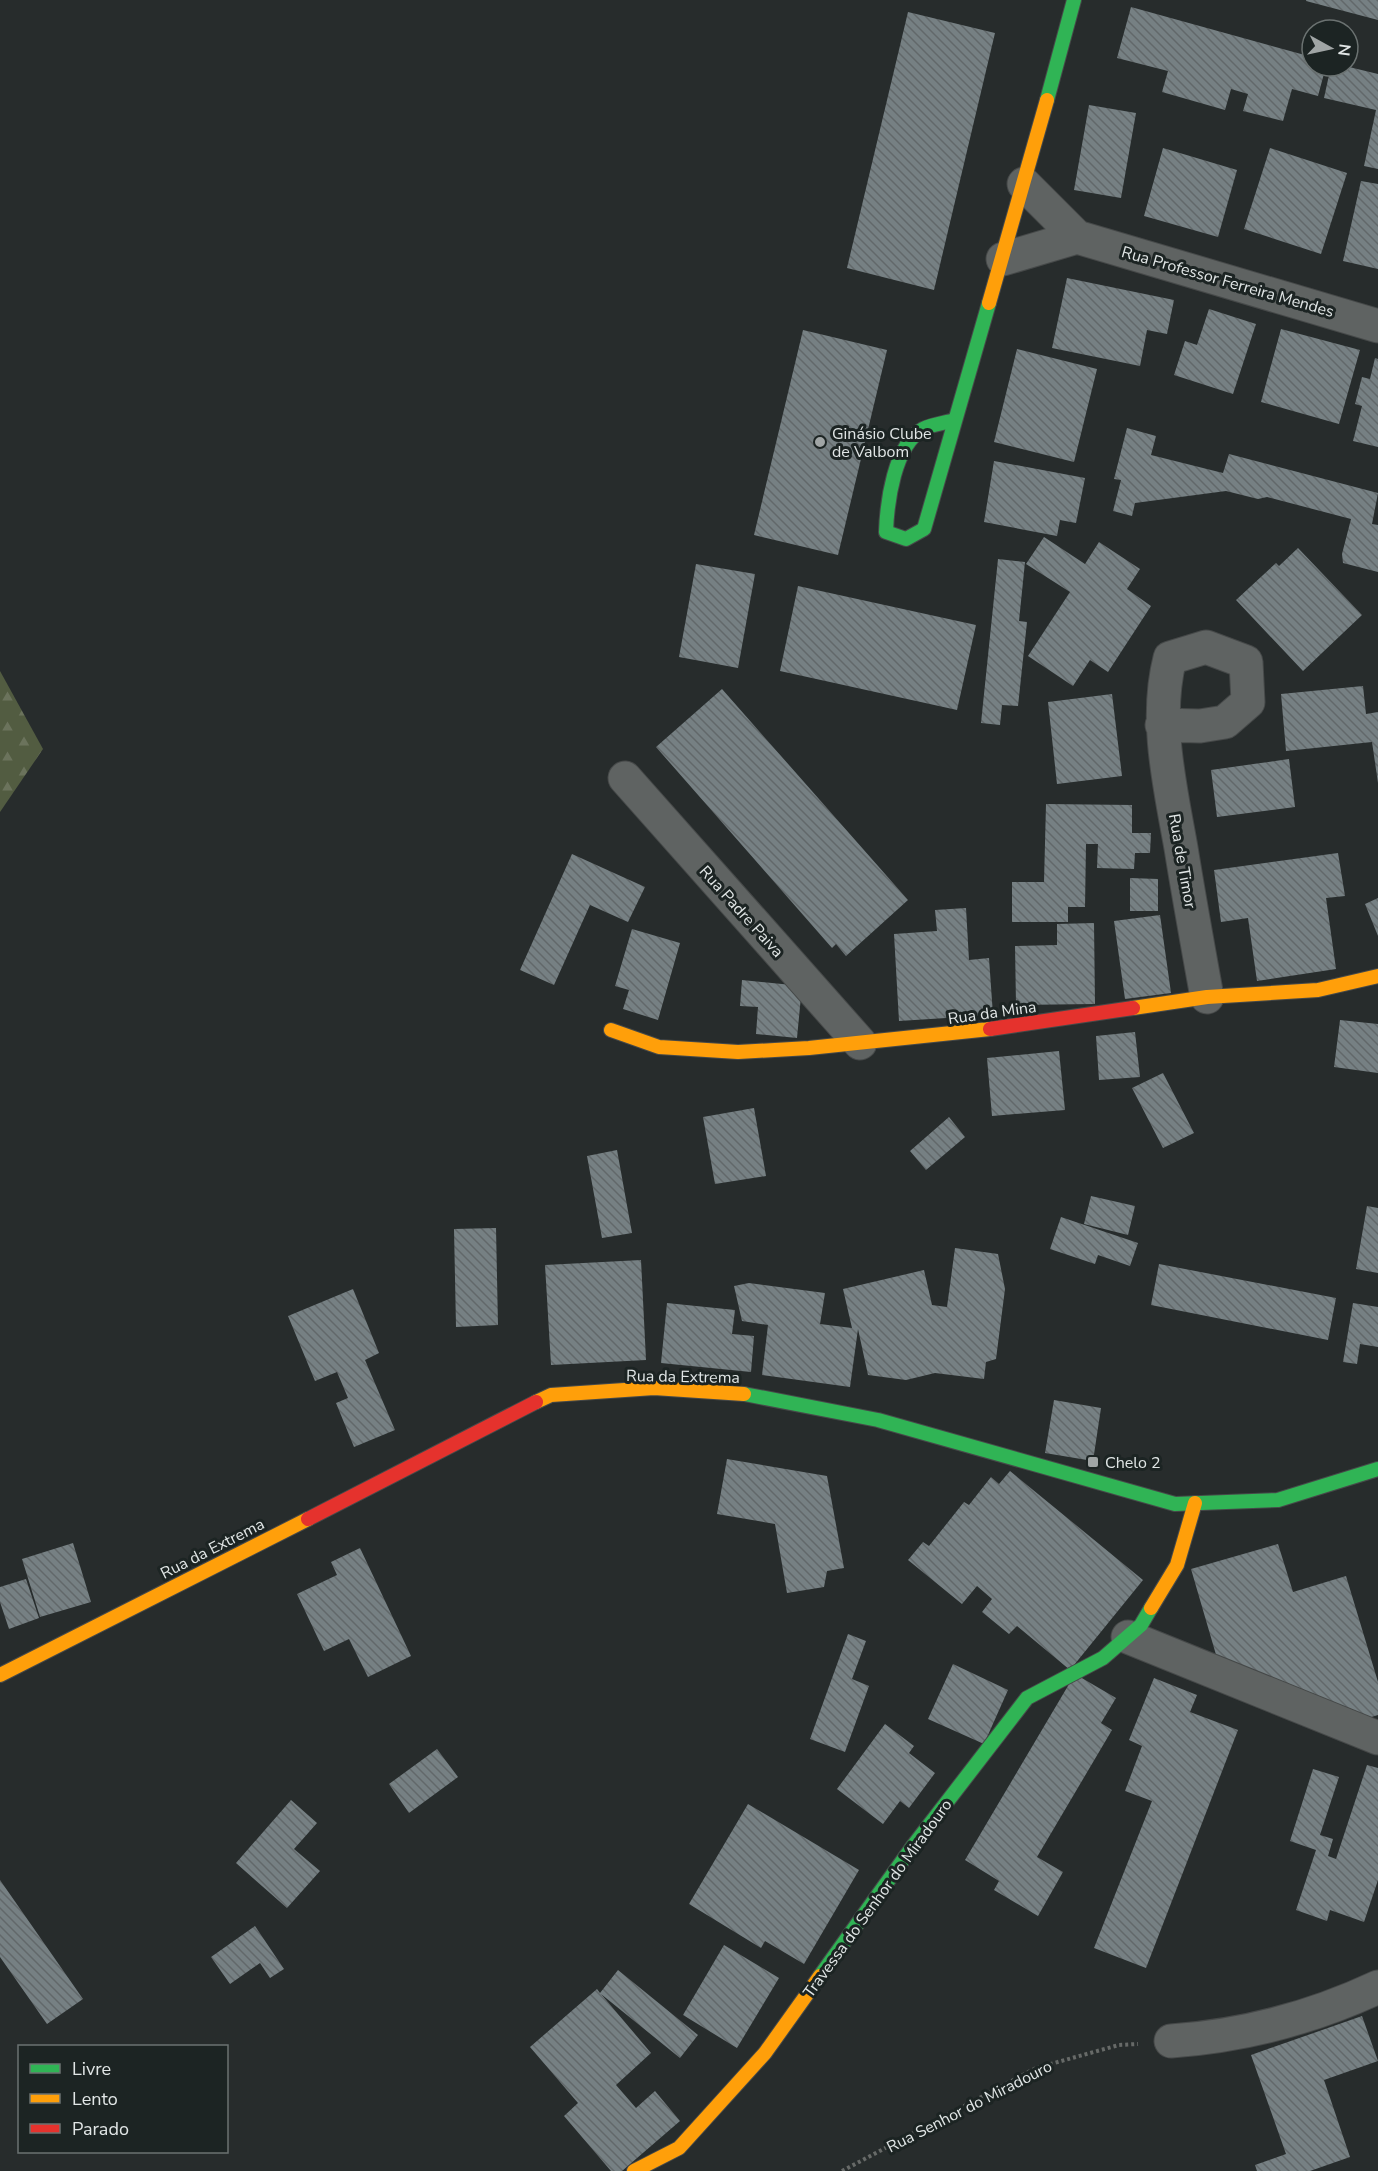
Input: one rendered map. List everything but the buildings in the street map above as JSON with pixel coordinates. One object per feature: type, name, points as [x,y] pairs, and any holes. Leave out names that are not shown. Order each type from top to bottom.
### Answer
[{"type":"street","points":[[956,420],[921,430],[904,447],[886,510],[886,532],[906,539],[924,529],[956,420],[1003,259],[1074,0]]},
{"type":"street","name":"Rua Professor Ferreira Mendes","points":[[1024,184],[1077,237],[1378,326]]},
{"type":"street","points":[[1003,259],[1077,237]]},
{"type":"street","name":"Rua de Timor","points":[[1162,725],[1176,821],[1207,997]]},
{"type":"street","name":"Rua Padre Paiva","points":[[625,778],[860,1043]]},
{"type":"street","name":"Rua da Mina","points":[[611,1030],[659,1047],[738,1052],[971,1032],[1207,997],[1318,990],[1378,976]]},
{"type":"street","name":"Rua da Extrema","points":[[0,1675],[551,1395],[654,1388],[760,1395],[878,1420],[1175,1504],[1278,1500],[1378,1469]]},
{"type":"street","name":"Travessa do Senhor do Miradouro","points":[[634,2171],[679,2148],[765,2053],[913,1846],[1027,1698],[1104,1658],[1141,1625],[1177,1565],[1195,1503]]},
{"type":"street","points":[[1128,1637],[1378,1738]]},
{"type":"street","points":[[1172,2041],[1217,2038],[1262,2027],[1345,2003],[1378,1987]]},
{"type":"path","name":"Rua Senhor do Miradouro","points":[[842,2171],[1036,2068],[1119,2045],[1172,2041]]},
{"type":"green space","points":[[0,671],[43,749],[0,812]]},
{"type":"traffic: fast","points":[[1047,100],[1074,0]]},
{"type":"traffic: fast","points":[[955,420],[923,429],[905,448],[890,491],[886,532],[906,539],[924,529],[989,303]]},
{"type":"traffic: fast","points":[[744,1394],[878,1420],[1175,1504],[1278,1500],[1378,1469]]},
{"type":"traffic: fast","points":[[820,1976],[913,1846],[1027,1698],[1103,1658],[1141,1625],[1151,1608]]},
{"type":"traffic: slow","points":[[989,303],[1047,100]]},
{"type":"traffic: slow","points":[[1133,1008],[1207,997],[1318,990],[1378,976]]},
{"type":"traffic: slow","points":[[611,1030],[659,1047],[738,1052],[809,1048],[990,1029]]},
{"type":"traffic: slow","points":[[536,1402],[551,1395],[654,1388],[744,1394]]},
{"type":"traffic: slow","points":[[1151,1608],[1177,1565],[1195,1503]]},
{"type":"traffic: slow","points":[[0,1675],[308,1519]]},
{"type":"traffic: slow","points":[[634,2171],[679,2148],[765,2053],[820,1976]]},
{"type":"traffic: jam","points":[[990,1029],[1133,1008]]},
{"type":"traffic: jam","points":[[308,1519],[536,1402]]},
{"type":"place","name":"Ginásio Clube de Valbom","points":[[820,442]]},
{"type":"place","name":"Chelo 2","points":[[1093,1462]]}]
